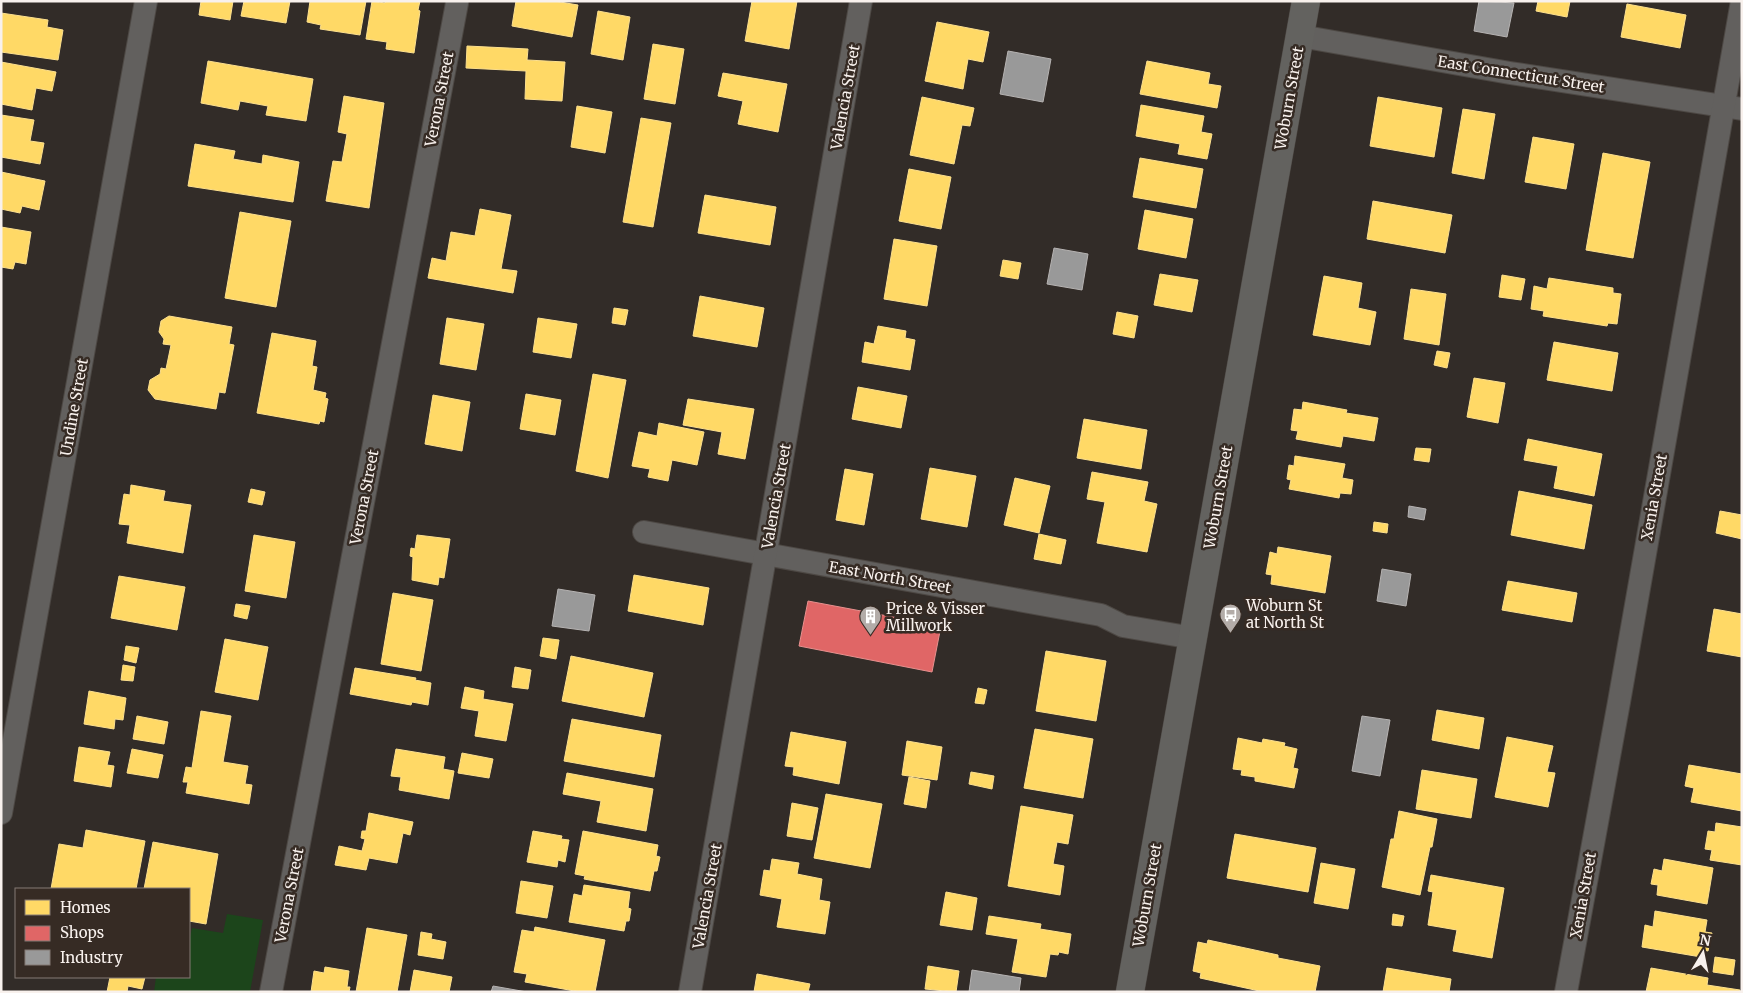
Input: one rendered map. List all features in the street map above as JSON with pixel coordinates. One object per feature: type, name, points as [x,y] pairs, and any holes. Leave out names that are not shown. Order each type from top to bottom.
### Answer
[{"type":"main road","name":"Woburn Street","points":[[1130,992],[1306,1]]},
{"type":"street","name":"Undine Street","points":[[1,813],[146,1]]},
{"type":"street","name":"Valencia Street","points":[[690,992],[861,1]]},
{"type":"street","name":"Xenia Street","points":[[1566,992],[1620,692],[1732,107],[1742,1]]},
{"type":"street","name":"Verona Street","points":[[271,992],[457,3]]},
{"type":"street","name":"East Connecticut Street","points":[[1300,36],[1510,73],[1732,107]]},
{"type":"street","name":"East North Street","points":[[644,532],[1101,615],[1123,626],[1193,638]]},
{"type":"green space","points":[[227,914],[263,920],[250,992],[154,992],[156,978],[190,978],[190,937],[192,928],[223,933]]},
{"type":"building: Homes","points":[[201,1],[233,1],[230,20],[199,15]]},
{"type":"building: Homes","points":[[244,1],[290,1],[286,23],[241,16]]},
{"type":"building: Homes","points":[[310,1],[366,1],[360,35],[320,29],[321,25],[307,22]]},
{"type":"building: Homes","points":[[372,1],[385,3],[385,1],[420,1],[414,53],[386,49],[387,42],[366,39]]},
{"type":"building: Homes","points":[[516,1],[554,1],[578,5],[572,37],[512,26]]},
{"type":"building: Homes","points":[[752,1],[797,1],[789,49],[745,41]]},
{"type":"building: Homes","points":[[1538,1],[1570,1],[1567,17],[1536,11]]},
{"type":"building: Homes","points":[[1627,4],[1686,15],[1680,48],[1621,37]]},
{"type":"building: Homes","points":[[598,11],[630,17],[623,60],[591,54]]},
{"type":"building: Homes","points":[[1,13],[48,20],[47,27],[63,30],[58,60],[1,52]]},
{"type":"building: Homes","points":[[937,22],[989,32],[983,62],[968,59],[963,89],[925,81]]},
{"type":"building: Homes","points":[[653,44],[684,49],[675,104],[644,99]]},
{"type":"building: Homes","points":[[467,46],[528,49],[527,60],[565,62],[562,101],[525,99],[526,71],[466,68]]},
{"type":"building: Homes","points":[[208,61],[313,79],[306,121],[266,115],[268,106],[240,101],[238,110],[201,103]]},
{"type":"building: Homes","points":[[1147,61],[1210,73],[1208,84],[1221,86],[1217,108],[1140,94]]},
{"type":"building: Homes","points":[[1,62],[56,72],[52,91],[36,88],[32,110],[1,104]]},
{"type":"building: Homes","points":[[723,73],[787,84],[778,132],[738,124],[743,101],[718,96]]},
{"type":"building: Homes","points":[[344,96],[384,103],[369,208],[326,201],[333,161],[342,162],[347,134],[338,132]]},
{"type":"building: Homes","points":[[922,97],[974,108],[970,126],[962,125],[954,164],[910,155]]},
{"type":"building: Homes","points":[[1378,97],[1442,108],[1434,157],[1370,146]]},
{"type":"building: Homes","points":[[1141,105],[1204,116],[1201,132],[1212,134],[1207,159],[1178,154],[1180,144],[1136,136]]},
{"type":"building: Homes","points":[[577,106],[612,112],[605,153],[571,147]]},
{"type":"building: Homes","points":[[1463,109],[1495,114],[1484,179],[1452,173]]},
{"type":"building: Homes","points":[[1,115],[34,120],[30,141],[44,143],[40,164],[1,157]]},
{"type":"building: Homes","points":[[641,118],[671,123],[653,227],[623,222]]},
{"type":"building: Homes","points":[[1533,137],[1574,144],[1566,189],[1525,182]]},
{"type":"building: Homes","points":[[195,144],[235,151],[233,159],[262,164],[263,155],[299,162],[293,202],[188,186]]},
{"type":"building: Homes","points":[[1603,153],[1650,162],[1633,258],[1586,250]]},
{"type":"building: Homes","points":[[1140,158],[1203,169],[1196,208],[1133,197]]},
{"type":"building: Homes","points":[[909,169],[951,177],[941,229],[899,221]]},
{"type":"building: Homes","points":[[1,172],[45,181],[39,210],[22,206],[20,213],[1,209]]},
{"type":"building: Homes","points":[[705,195],[776,207],[770,245],[698,233]]},
{"type":"building: Homes","points":[[1373,201],[1452,215],[1445,253],[1367,239]]},
{"type":"building: Homes","points":[[480,209],[511,215],[501,269],[517,271],[513,293],[428,278],[432,258],[446,261],[451,232],[475,236]]},
{"type":"building: Homes","points":[[1145,210],[1193,219],[1186,258],[1138,249]]},
{"type":"building: Homes","points":[[240,212],[291,221],[276,307],[225,298]]},
{"type":"building: Homes","points":[[1,227],[31,232],[26,264],[15,262],[13,269],[1,267]]},
{"type":"building: Homes","points":[[894,239],[937,246],[927,306],[884,299]]},
{"type":"building: Homes","points":[[1003,260],[1021,263],[1018,279],[1000,276]]},
{"type":"building: Homes","points":[[1160,274],[1198,280],[1192,312],[1154,305]]},
{"type":"building: Homes","points":[[1502,275],[1525,279],[1521,300],[1499,297]]},
{"type":"building: Homes","points":[[1324,276],[1362,283],[1358,308],[1376,312],[1370,345],[1313,335]]},
{"type":"building: Homes","points":[[1549,278],[1613,288],[1613,293],[1621,294],[1617,324],[1608,323],[1607,326],[1543,316],[1544,311],[1531,309],[1534,286],[1547,289]]},
{"type":"building: Homes","points":[[1411,289],[1446,294],[1439,345],[1404,339]]},
{"type":"building: Homes","points":[[700,296],[764,308],[757,347],[693,336]]},
{"type":"building: Homes","points":[[614,308],[628,310],[625,325],[612,323]]},
{"type":"building: Homes","points":[[1117,312],[1138,316],[1134,338],[1113,334]]},
{"type":"building: Homes","points":[[169,316],[232,327],[229,344],[234,345],[225,393],[219,392],[216,409],[155,399],[148,390],[150,380],[160,374],[161,368],[166,369],[171,345],[163,344],[164,339],[159,332],[161,321]]},
{"type":"building: Homes","points":[[447,318],[484,324],[476,370],[440,364]]},
{"type":"building: Homes","points":[[538,318],[577,324],[571,358],[533,352]]},
{"type":"building: Homes","points":[[878,326],[906,331],[905,338],[915,340],[910,370],[862,362],[865,342],[874,344]]},
{"type":"building: Homes","points":[[272,333],[316,341],[312,366],[317,367],[313,390],[326,393],[325,398],[328,399],[324,422],[320,421],[319,424],[257,413]]},
{"type":"building: Homes","points":[[1554,342],[1618,353],[1612,391],[1547,380]]},
{"type":"building: Homes","points":[[1437,351],[1450,353],[1447,368],[1434,365]]},
{"type":"building: Homes","points":[[593,374],[626,380],[608,478],[576,471]]},
{"type":"building: Homes","points":[[1474,378],[1505,383],[1498,423],[1467,417]]},
{"type":"building: Homes","points":[[858,387],[907,396],[901,428],[852,419]]},
{"type":"building: Homes","points":[[526,394],[561,400],[555,435],[520,429]]},
{"type":"building: Homes","points":[[433,395],[470,402],[462,451],[425,444]]},
{"type":"building: Homes","points":[[688,399],[754,409],[745,459],[718,454],[722,432],[683,425]]},
{"type":"building: Homes","points":[[1303,402],[1347,410],[1346,413],[1378,418],[1374,441],[1343,436],[1341,447],[1296,439],[1298,431],[1291,430],[1294,409],[1302,410]]},
{"type":"building: Homes","points":[[1084,419],[1147,430],[1141,469],[1077,458]]},
{"type":"building: Homes","points":[[659,423],[704,432],[697,465],[672,460],[668,481],[648,477],[650,469],[632,466],[639,432],[657,436]]},
{"type":"building: Homes","points":[[1528,439],[1602,454],[1594,496],[1554,488],[1558,466],[1524,460]]},
{"type":"building: Homes","points":[[1416,448],[1431,449],[1429,462],[1414,460]]},
{"type":"building: Homes","points":[[1295,456],[1345,464],[1342,478],[1353,480],[1351,494],[1340,493],[1339,498],[1289,489],[1291,480],[1287,479],[1289,465],[1294,466]]},
{"type":"building: Homes","points":[[930,468],[976,476],[967,527],[921,519]]},
{"type":"building: Homes","points":[[845,469],[873,474],[864,525],[836,520]]},
{"type":"building: Homes","points":[[1092,472],[1148,482],[1144,501],[1157,504],[1147,552],[1097,543],[1105,502],[1087,499]]},
{"type":"building: Homes","points":[[1015,478],[1050,486],[1039,533],[1004,525]]},
{"type":"building: Homes","points":[[131,485],[165,491],[163,501],[191,505],[183,553],[127,543],[130,525],[119,524],[124,494],[130,495]]},
{"type":"building: Homes","points":[[251,489],[265,492],[262,505],[248,502]]},
{"type":"building: Homes","points":[[1519,491],[1592,505],[1584,549],[1511,535]]},
{"type":"building: Homes","points":[[1720,511],[1742,515],[1742,539],[1716,533]]},
{"type":"building: Homes","points":[[1374,522],[1388,524],[1387,533],[1373,531]]},
{"type":"building: Homes","points":[[1039,534],[1066,540],[1061,564],[1034,559]]},
{"type":"building: Homes","points":[[254,535],[295,542],[286,598],[245,591]]},
{"type":"building: Homes","points":[[417,535],[450,539],[444,578],[439,577],[438,585],[412,580],[413,557],[410,556],[411,548],[415,549]]},
{"type":"building: Homes","points":[[1278,547],[1331,556],[1325,593],[1271,584],[1272,575],[1266,574],[1270,552],[1277,554]]},
{"type":"building: Homes","points":[[634,575],[709,588],[703,625],[628,611]]},
{"type":"building: Homes","points":[[119,576],[185,587],[177,630],[111,618]]},
{"type":"building: Homes","points":[[1508,581],[1577,593],[1572,622],[1502,610]]},
{"type":"building: Homes","points":[[393,593],[433,600],[421,671],[381,664]]},
{"type":"building: Homes","points":[[236,604],[250,606],[247,619],[234,616]]},
{"type":"building: Homes","points":[[1714,609],[1742,614],[1742,657],[1707,651]]},
{"type":"building: Homes","points":[[543,638],[559,640],[556,659],[540,656]]},
{"type":"building: Homes","points":[[225,639],[268,647],[258,700],[215,692]]},
{"type":"building: Homes","points":[[126,646],[139,648],[136,663],[124,660]]},
{"type":"building: Homes","points":[[1046,651],[1106,661],[1096,721],[1036,711]]},
{"type":"building: Homes","points":[[571,656],[653,673],[644,717],[562,701]]},
{"type":"building: Homes","points":[[123,665],[135,667],[133,681],[121,680]]},
{"type":"building: Homes","points":[[515,667],[531,670],[528,689],[512,687]]},
{"type":"building: Homes","points":[[355,668],[416,678],[415,680],[431,683],[428,705],[412,702],[411,705],[350,694]]},
{"type":"building: Homes","points":[[465,687],[484,691],[483,699],[513,704],[506,741],[475,736],[479,711],[461,708]]},
{"type":"building: Homes","points":[[978,688],[987,690],[984,704],[975,703]]},
{"type":"building: Homes","points":[[89,691],[126,698],[123,720],[115,719],[114,729],[84,724]]},
{"type":"building: Homes","points":[[1437,710],[1484,718],[1479,749],[1432,740]]},
{"type":"building: Homes","points":[[201,711],[231,716],[223,762],[248,766],[245,784],[252,785],[249,804],[186,793],[188,782],[183,782],[186,767],[192,768]]},
{"type":"building: Homes","points":[[137,716],[168,722],[164,744],[133,739]]},
{"type":"building: Homes","points":[[572,719],[661,735],[654,777],[564,761]]},
{"type":"building: Homes","points":[[1035,729],[1093,739],[1083,798],[1024,788]]},
{"type":"building: Homes","points":[[791,732],[846,742],[839,784],[793,775],[794,767],[785,766]]},
{"type":"building: Homes","points":[[1507,737],[1553,746],[1547,772],[1555,773],[1548,807],[1495,797]]},
{"type":"building: Homes","points":[[1238,738],[1262,743],[1263,739],[1285,743],[1284,746],[1297,749],[1293,768],[1298,769],[1294,788],[1255,781],[1255,777],[1241,775],[1242,770],[1233,769]]},
{"type":"building: Homes","points":[[907,741],[942,747],[937,780],[902,775]]},
{"type":"building: Homes","points":[[79,747],[110,752],[107,765],[114,766],[111,787],[74,781]]},
{"type":"building: Homes","points":[[132,749],[163,755],[158,778],[127,773]]},
{"type":"building: Homes","points":[[396,749],[445,757],[443,769],[454,771],[449,799],[399,790],[401,777],[391,776]]},
{"type":"building: Homes","points":[[462,753],[493,759],[489,778],[458,773]]},
{"type":"building: Homes","points":[[1689,765],[1742,774],[1742,811],[1691,802],[1694,788],[1685,786]]},
{"type":"building: Homes","points":[[1422,770],[1477,779],[1471,818],[1416,809]]},
{"type":"building: Homes","points":[[971,772],[994,776],[992,789],[969,784]]},
{"type":"building: Homes","points":[[567,773],[653,789],[646,831],[597,822],[601,801],[563,794]]},
{"type":"building: Homes","points":[[909,777],[930,781],[926,808],[904,804]]},
{"type":"building: Homes","points":[[826,794],[882,804],[870,868],[814,858]]},
{"type":"building: Homes","points":[[792,803],[818,808],[812,840],[787,836]]},
{"type":"building: Homes","points":[[1021,806],[1073,815],[1068,844],[1057,842],[1053,864],[1064,866],[1060,895],[1008,886]]},
{"type":"building: Homes","points":[[1399,811],[1437,819],[1420,895],[1382,887],[1391,839],[1394,839]]},
{"type":"building: Homes","points":[[369,813],[413,822],[410,835],[403,833],[397,863],[369,858],[366,870],[335,865],[339,846],[362,851],[365,839],[361,838],[362,831],[366,831]]},
{"type":"building: Homes","points":[[1716,823],[1742,827],[1742,865],[1710,860],[1712,850],[1705,849],[1708,831],[1715,832]]},
{"type":"building: Homes","points":[[86,830],[145,841],[136,888],[51,888],[59,844],[83,848]]},
{"type":"building: Homes","points":[[533,831],[562,836],[561,839],[569,840],[565,862],[558,860],[557,867],[527,862]]},
{"type":"building: Homes","points":[[583,831],[658,845],[656,856],[660,857],[657,871],[654,871],[650,891],[584,879],[585,876],[575,874]]},
{"type":"building: Homes","points":[[1235,834],[1316,848],[1308,892],[1227,878]]},
{"type":"building: Homes","points":[[153,842],[218,854],[206,924],[190,921],[190,888],[144,888]]},
{"type":"building: Homes","points":[[772,859],[799,863],[797,874],[822,879],[819,900],[830,902],[825,934],[777,927],[782,899],[760,895],[764,870],[770,871]]},
{"type":"building: Homes","points":[[1664,859],[1713,868],[1707,904],[1657,895],[1658,885],[1651,884],[1654,869],[1662,871]]},
{"type":"building: Homes","points":[[1321,863],[1355,869],[1348,909],[1314,903]]},
{"type":"building: Homes","points":[[1431,875],[1504,888],[1492,958],[1453,951],[1457,930],[1428,925],[1433,892],[1428,891]]},
{"type":"building: Homes","points":[[521,881],[553,886],[547,918],[516,913]]},
{"type":"building: Homes","points":[[584,885],[630,892],[628,908],[631,909],[629,921],[626,921],[624,931],[569,922],[574,894],[582,896]]},
{"type":"building: Homes","points":[[946,892],[977,898],[972,930],[940,925]]},
{"type":"building: Homes","points":[[1655,911],[1707,920],[1705,932],[1712,933],[1708,951],[1703,950],[1701,957],[1642,947],[1645,925],[1653,927]]},
{"type":"building: Homes","points":[[1393,914],[1404,916],[1402,926],[1392,925]]},
{"type":"building: Homes","points":[[989,916],[1041,924],[1040,929],[1071,934],[1068,954],[1059,952],[1058,955],[1050,954],[1046,977],[1012,972],[1018,939],[986,934]]},
{"type":"building: Homes","points":[[535,927],[605,940],[595,992],[580,992],[525,982],[527,974],[514,972],[522,930],[534,932]]},
{"type":"building: Homes","points":[[367,928],[407,935],[397,992],[356,992]]},
{"type":"building: Homes","points":[[421,932],[432,934],[431,939],[446,942],[443,959],[418,955]]},
{"type":"building: Homes","points":[[1208,940],[1278,955],[1278,958],[1320,966],[1315,992],[1264,992],[1200,978],[1201,973],[1193,971],[1198,942],[1207,944]]},
{"type":"building: Homes","points":[[1715,957],[1735,960],[1733,975],[1713,972]]},
{"type":"building: Homes","points":[[928,966],[959,971],[956,992],[925,989]]},
{"type":"building: Homes","points":[[325,967],[349,971],[347,987],[350,987],[349,992],[311,992],[314,971],[324,973]]},
{"type":"building: Homes","points":[[1387,968],[1451,979],[1449,992],[1383,992]]},
{"type":"building: Homes","points":[[1651,968],[1708,978],[1707,985],[1740,990],[1740,992],[1646,992]]},
{"type":"building: Homes","points":[[414,970],[452,977],[449,992],[410,992]]},
{"type":"building: Homes","points":[[757,974],[810,984],[808,992],[754,992]]},
{"type":"building: Homes","points":[[110,978],[145,978],[142,989],[128,986],[127,992],[107,992]]},
{"type":"building: Shops","name":"Price & Visser Millwork","points":[[808,601],[941,626],[932,672],[799,646]]},
{"type":"building: Industry","points":[[1479,1],[1514,3],[1507,37],[1474,31]]},
{"type":"building: Industry","points":[[1008,51],[1051,59],[1043,102],[1000,94]]},
{"type":"building: Industry","points":[[1054,248],[1088,254],[1082,290],[1047,284]]},
{"type":"building: Industry","points":[[1409,506],[1426,509],[1424,520],[1408,517]]},
{"type":"building: Industry","points":[[1382,569],[1411,574],[1406,606],[1377,601]]},
{"type":"building: Industry","points":[[558,589],[595,595],[589,631],[552,626]]},
{"type":"building: Industry","points":[[1362,716],[1390,720],[1380,776],[1352,771]]},
{"type":"building: Industry","points":[[972,970],[1021,978],[1019,992],[969,992]]},
{"type":"building: Industry","points":[[493,986],[527,992],[491,992]]},
{"type":"place","name":"Woburn St at North St","points":[[1230,633]]},
{"type":"place","name":"Price & Visser Millwork","points":[[870,636]]}]
